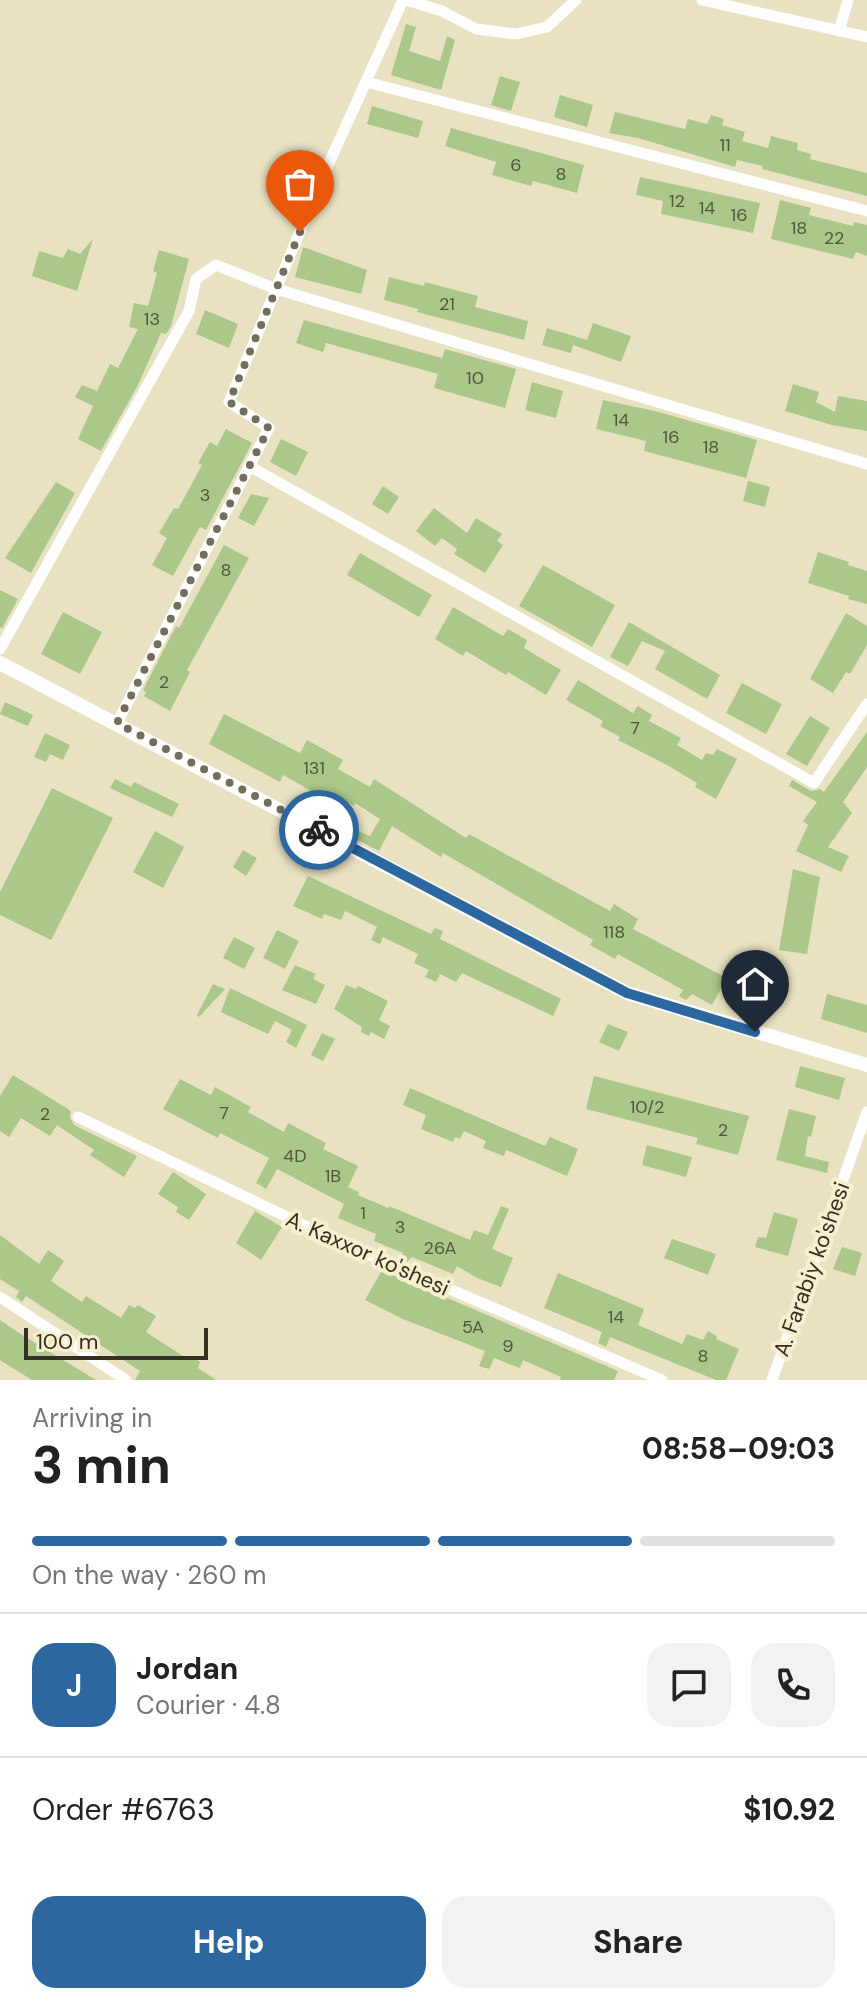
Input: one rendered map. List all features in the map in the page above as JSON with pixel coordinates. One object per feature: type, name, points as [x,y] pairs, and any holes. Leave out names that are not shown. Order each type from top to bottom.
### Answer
[{"type":"street","points":[[117,723],[269,428],[229,402],[404,0],[442,11],[476,29],[516,34],[547,27],[576,0]]},
{"type":"street","points":[[702,0],[867,37]]},
{"type":"street","points":[[839,31],[848,0]]},
{"type":"street","points":[[366,82],[867,211]]},
{"type":"street","points":[[0,649],[189,311],[196,279],[216,265],[276,289],[867,464]]},
{"type":"street","points":[[249,466],[814,783],[867,704]]},
{"type":"street","points":[[0,663],[627,993],[867,1065]]},
{"type":"street","name":"A. Farabiy ko'shesi","points":[[772,1380],[867,1112]]},
{"type":"street","name":"A. Kaxxor ko'shesi","points":[[78,1117],[337,1241],[662,1380]]},
{"type":"street","points":[[0,1297],[126,1380]]},
{"type":"building","points":[[406,24],[416,27],[409,51],[440,61],[447,36],[455,40],[441,90],[391,75]]},
{"type":"building","points":[[500,76],[520,82],[511,111],[491,105]]},
{"type":"building","points":[[560,95],[593,105],[587,127],[554,117]]},
{"type":"building","points":[[372,106],[423,121],[418,138],[367,124]]},
{"type":"building","points":[[615,112],[685,129],[688,119],[707,124],[711,115],[724,119],[722,125],[745,132],[742,141],[768,148],[771,136],[798,143],[797,150],[811,154],[810,159],[867,173],[867,196],[762,169],[763,166],[737,160],[735,167],[638,138],[609,133]]},
{"type":"building","points":[[451,128],[584,165],[577,193],[533,181],[531,186],[492,175],[496,162],[445,146]]},
{"type":"building","points":[[640,177],[760,203],[753,233],[661,214],[663,201],[636,195]]},
{"type":"building","points":[[780,200],[811,208],[809,215],[853,226],[854,222],[867,225],[867,256],[856,252],[853,259],[771,239]]},
{"type":"building","points":[[93,239],[77,291],[32,276],[39,251],[63,258],[68,249],[80,254]]},
{"type":"building","points":[[303,247],[367,270],[361,294],[295,277]]},
{"type":"building","points":[[159,250],[189,259],[171,326],[166,334],[161,333],[138,385],[101,451],[78,439],[93,406],[75,397],[82,385],[97,391],[110,364],[118,368],[138,329],[129,327],[134,303],[148,306],[157,273],[153,271]]},
{"type":"building","points":[[389,277],[424,286],[425,282],[478,296],[475,307],[528,321],[524,340],[417,312],[418,309],[384,300]]},
{"type":"building","points":[[205,310],[238,324],[229,348],[196,334]]},
{"type":"building","points":[[304,320],[442,358],[445,349],[516,369],[505,408],[434,388],[438,374],[326,343],[323,352],[296,343]]},
{"type":"building","points":[[593,323],[631,336],[621,362],[573,345],[571,353],[542,345],[547,328],[587,340]]},
{"type":"building","points":[[532,382],[563,391],[556,418],[525,410]]},
{"type":"building","points":[[793,384],[819,392],[816,402],[835,412],[838,396],[867,401],[867,431],[832,425],[785,411]]},
{"type":"building","points":[[603,400],[655,411],[757,440],[746,478],[644,451],[646,441],[596,429]]},
{"type":"building","points":[[226,429],[252,443],[206,530],[200,527],[173,576],[152,565],[167,538],[159,533],[174,508],[178,509],[202,465],[198,463],[210,442],[217,446]]},
{"type":"building","points":[[281,439],[308,452],[296,476],[270,462]]},
{"type":"building","points":[[748,481],[770,487],[765,507],[743,501]]},
{"type":"building","points":[[56,482],[75,493],[31,573],[5,558]]},
{"type":"building","points":[[383,486],[399,497],[388,514],[372,504]]},
{"type":"building","points":[[251,494],[269,498],[254,526],[238,518]]},
{"type":"building","points":[[434,508],[467,533],[476,518],[502,534],[497,541],[503,545],[485,573],[454,554],[457,549],[442,538],[435,546],[416,531]]},
{"type":"building","points":[[224,545],[249,558],[187,670],[190,672],[170,711],[144,696],[146,692],[143,690],[176,626],[179,628]]},
{"type":"building","points":[[818,552],[867,571],[867,604],[808,583]]},
{"type":"building","points":[[360,553],[432,595],[419,617],[347,575]]},
{"type":"building","points":[[543,565],[615,605],[592,647],[519,606]]},
{"type":"building","points":[[0,590],[18,599],[2,628],[0,627]]},
{"type":"building","points":[[453,607],[503,636],[508,629],[527,640],[524,648],[561,670],[546,695],[508,672],[506,675],[466,651],[463,656],[435,639]]},
{"type":"building","points":[[63,612],[102,632],[80,674],[41,654]]},
{"type":"building","points":[[846,613],[867,626],[867,645],[850,674],[846,672],[833,693],[810,679]]},
{"type":"building","points":[[629,622],[720,675],[707,699],[655,669],[665,651],[642,641],[628,666],[610,657]]},
{"type":"building","points":[[578,680],[633,713],[638,706],[652,715],[649,721],[681,738],[677,745],[702,760],[706,753],[713,755],[717,749],[737,759],[716,799],[695,787],[697,783],[618,740],[620,737],[600,726],[603,721],[566,700]]},
{"type":"building","points":[[742,683],[782,704],[766,734],[726,713]]},
{"type":"building","points":[[5,702],[33,715],[28,726],[0,714]]},
{"type":"building","points":[[224,714],[300,753],[307,740],[343,760],[338,769],[370,787],[374,779],[466,838],[469,834],[610,911],[614,904],[638,919],[633,929],[727,978],[712,1005],[692,994],[686,1000],[679,996],[683,990],[618,954],[615,959],[590,945],[593,940],[443,853],[441,857],[392,826],[379,851],[350,836],[353,829],[370,836],[380,819],[326,790],[322,797],[283,775],[280,782],[209,744]]},
{"type":"building","points":[[810,716],[830,728],[807,766],[786,754]]},
{"type":"building","points":[[867,732],[867,767],[843,802],[852,813],[828,847],[849,856],[841,872],[796,851],[808,825],[803,821],[817,802],[789,786],[792,780],[811,791],[820,789],[824,792]]},
{"type":"building","points":[[45,733],[70,745],[63,760],[50,754],[46,762],[34,757]]},
{"type":"building","points":[[115,779],[131,787],[134,782],[179,804],[172,817],[110,788]]},
{"type":"building","points":[[52,788],[113,818],[51,940],[0,915],[0,892]]},
{"type":"building","points":[[155,831],[184,847],[163,888],[133,872]]},
{"type":"building","points":[[243,850],[257,858],[246,876],[233,867]]},
{"type":"building","points":[[793,869],[820,877],[807,954],[779,950]]},
{"type":"building","points":[[308,876],[431,934],[435,928],[443,931],[440,939],[561,999],[553,1016],[462,973],[456,982],[440,974],[436,982],[425,977],[429,970],[414,963],[418,954],[383,937],[380,944],[371,940],[377,927],[345,911],[341,920],[324,914],[322,919],[293,906]]},
{"type":"building","points":[[277,930],[299,941],[285,969],[263,958]]},
{"type":"building","points":[[234,937],[255,948],[244,969],[223,958]]},
{"type":"building","points":[[295,965],[316,974],[313,979],[325,985],[316,1004],[282,990]]},
{"type":"building","points":[[213,984],[225,989],[199,1017],[197,1015]]},
{"type":"building","points":[[346,985],[356,989],[358,986],[388,1001],[379,1020],[390,1026],[384,1039],[371,1032],[369,1036],[361,1032],[362,1027],[334,1009]]},
{"type":"building","points":[[230,988],[307,1025],[296,1048],[286,1042],[292,1030],[275,1021],[268,1034],[221,1012]]},
{"type":"building","points":[[827,994],[867,1005],[867,1033],[821,1019]]},
{"type":"building","points":[[608,1024],[628,1032],[619,1051],[599,1042]]},
{"type":"building","points":[[322,1033],[335,1039],[323,1061],[311,1055]]},
{"type":"building","points":[[800,1066],[845,1078],[839,1100],[795,1087]]},
{"type":"building","points":[[13,1075],[68,1109],[74,1125],[137,1156],[124,1177],[90,1155],[94,1150],[57,1125],[50,1136],[21,1118],[9,1137],[0,1131],[0,1096]]},
{"type":"building","points":[[594,1076],[749,1116],[738,1155],[696,1144],[698,1138],[586,1109]]},
{"type":"building","points":[[180,1079],[211,1095],[215,1087],[251,1107],[248,1112],[284,1132],[288,1123],[326,1143],[323,1149],[358,1166],[348,1187],[359,1192],[358,1195],[388,1208],[470,1240],[474,1230],[488,1235],[501,1206],[509,1209],[492,1249],[513,1258],[501,1287],[457,1266],[453,1274],[412,1257],[407,1262],[400,1259],[403,1253],[374,1241],[376,1234],[338,1218],[344,1204],[277,1169],[266,1189],[256,1183],[269,1158],[220,1133],[218,1138],[163,1109]]},
{"type":"building","points":[[410,1088],[545,1146],[550,1137],[578,1149],[567,1176],[506,1150],[504,1156],[483,1148],[486,1141],[464,1131],[460,1139],[455,1137],[453,1142],[421,1129],[426,1115],[403,1105]]},
{"type":"building","points":[[789,1109],[816,1116],[811,1137],[808,1136],[805,1156],[829,1162],[827,1173],[776,1160]]},
{"type":"building","points":[[647,1145],[692,1157],[686,1177],[642,1165]]},
{"type":"building","points":[[173,1172],[206,1194],[189,1220],[176,1212],[178,1207],[158,1194]]},
{"type":"building","points":[[255,1211],[282,1227],[261,1260],[236,1243]]},
{"type":"building","points":[[774,1212],[798,1219],[788,1256],[755,1247],[758,1237],[766,1238]]},
{"type":"building","points":[[0,1235],[39,1264],[48,1250],[64,1261],[51,1281],[82,1302],[86,1296],[121,1318],[129,1305],[135,1308],[138,1305],[156,1316],[146,1332],[189,1360],[191,1356],[200,1362],[198,1368],[216,1380],[135,1380],[140,1371],[26,1296],[22,1302],[16,1297],[19,1291],[0,1279]]},
{"type":"building","points":[[672,1239],[716,1254],[708,1275],[664,1258]]},
{"type":"building","points":[[842,1247],[862,1253],[855,1276],[833,1269]]},
{"type":"building","points":[[382,1270],[618,1371],[614,1380],[560,1380],[561,1377],[523,1360],[520,1368],[494,1358],[489,1369],[479,1366],[485,1351],[403,1319],[365,1300]]},
{"type":"building","points":[[558,1273],[644,1309],[638,1325],[682,1344],[687,1334],[703,1340],[708,1331],[717,1336],[716,1339],[739,1349],[726,1380],[716,1380],[610,1337],[606,1347],[598,1343],[602,1332],[544,1308]]},
{"type":"building","points":[[0,1320],[96,1380],[32,1380],[0,1360]]},
{"type":"way so far","points":[[300,232],[229,402],[269,428],[117,723],[319,830]]},
{"type":"route","points":[[319,830],[627,993],[755,1032]]}]
